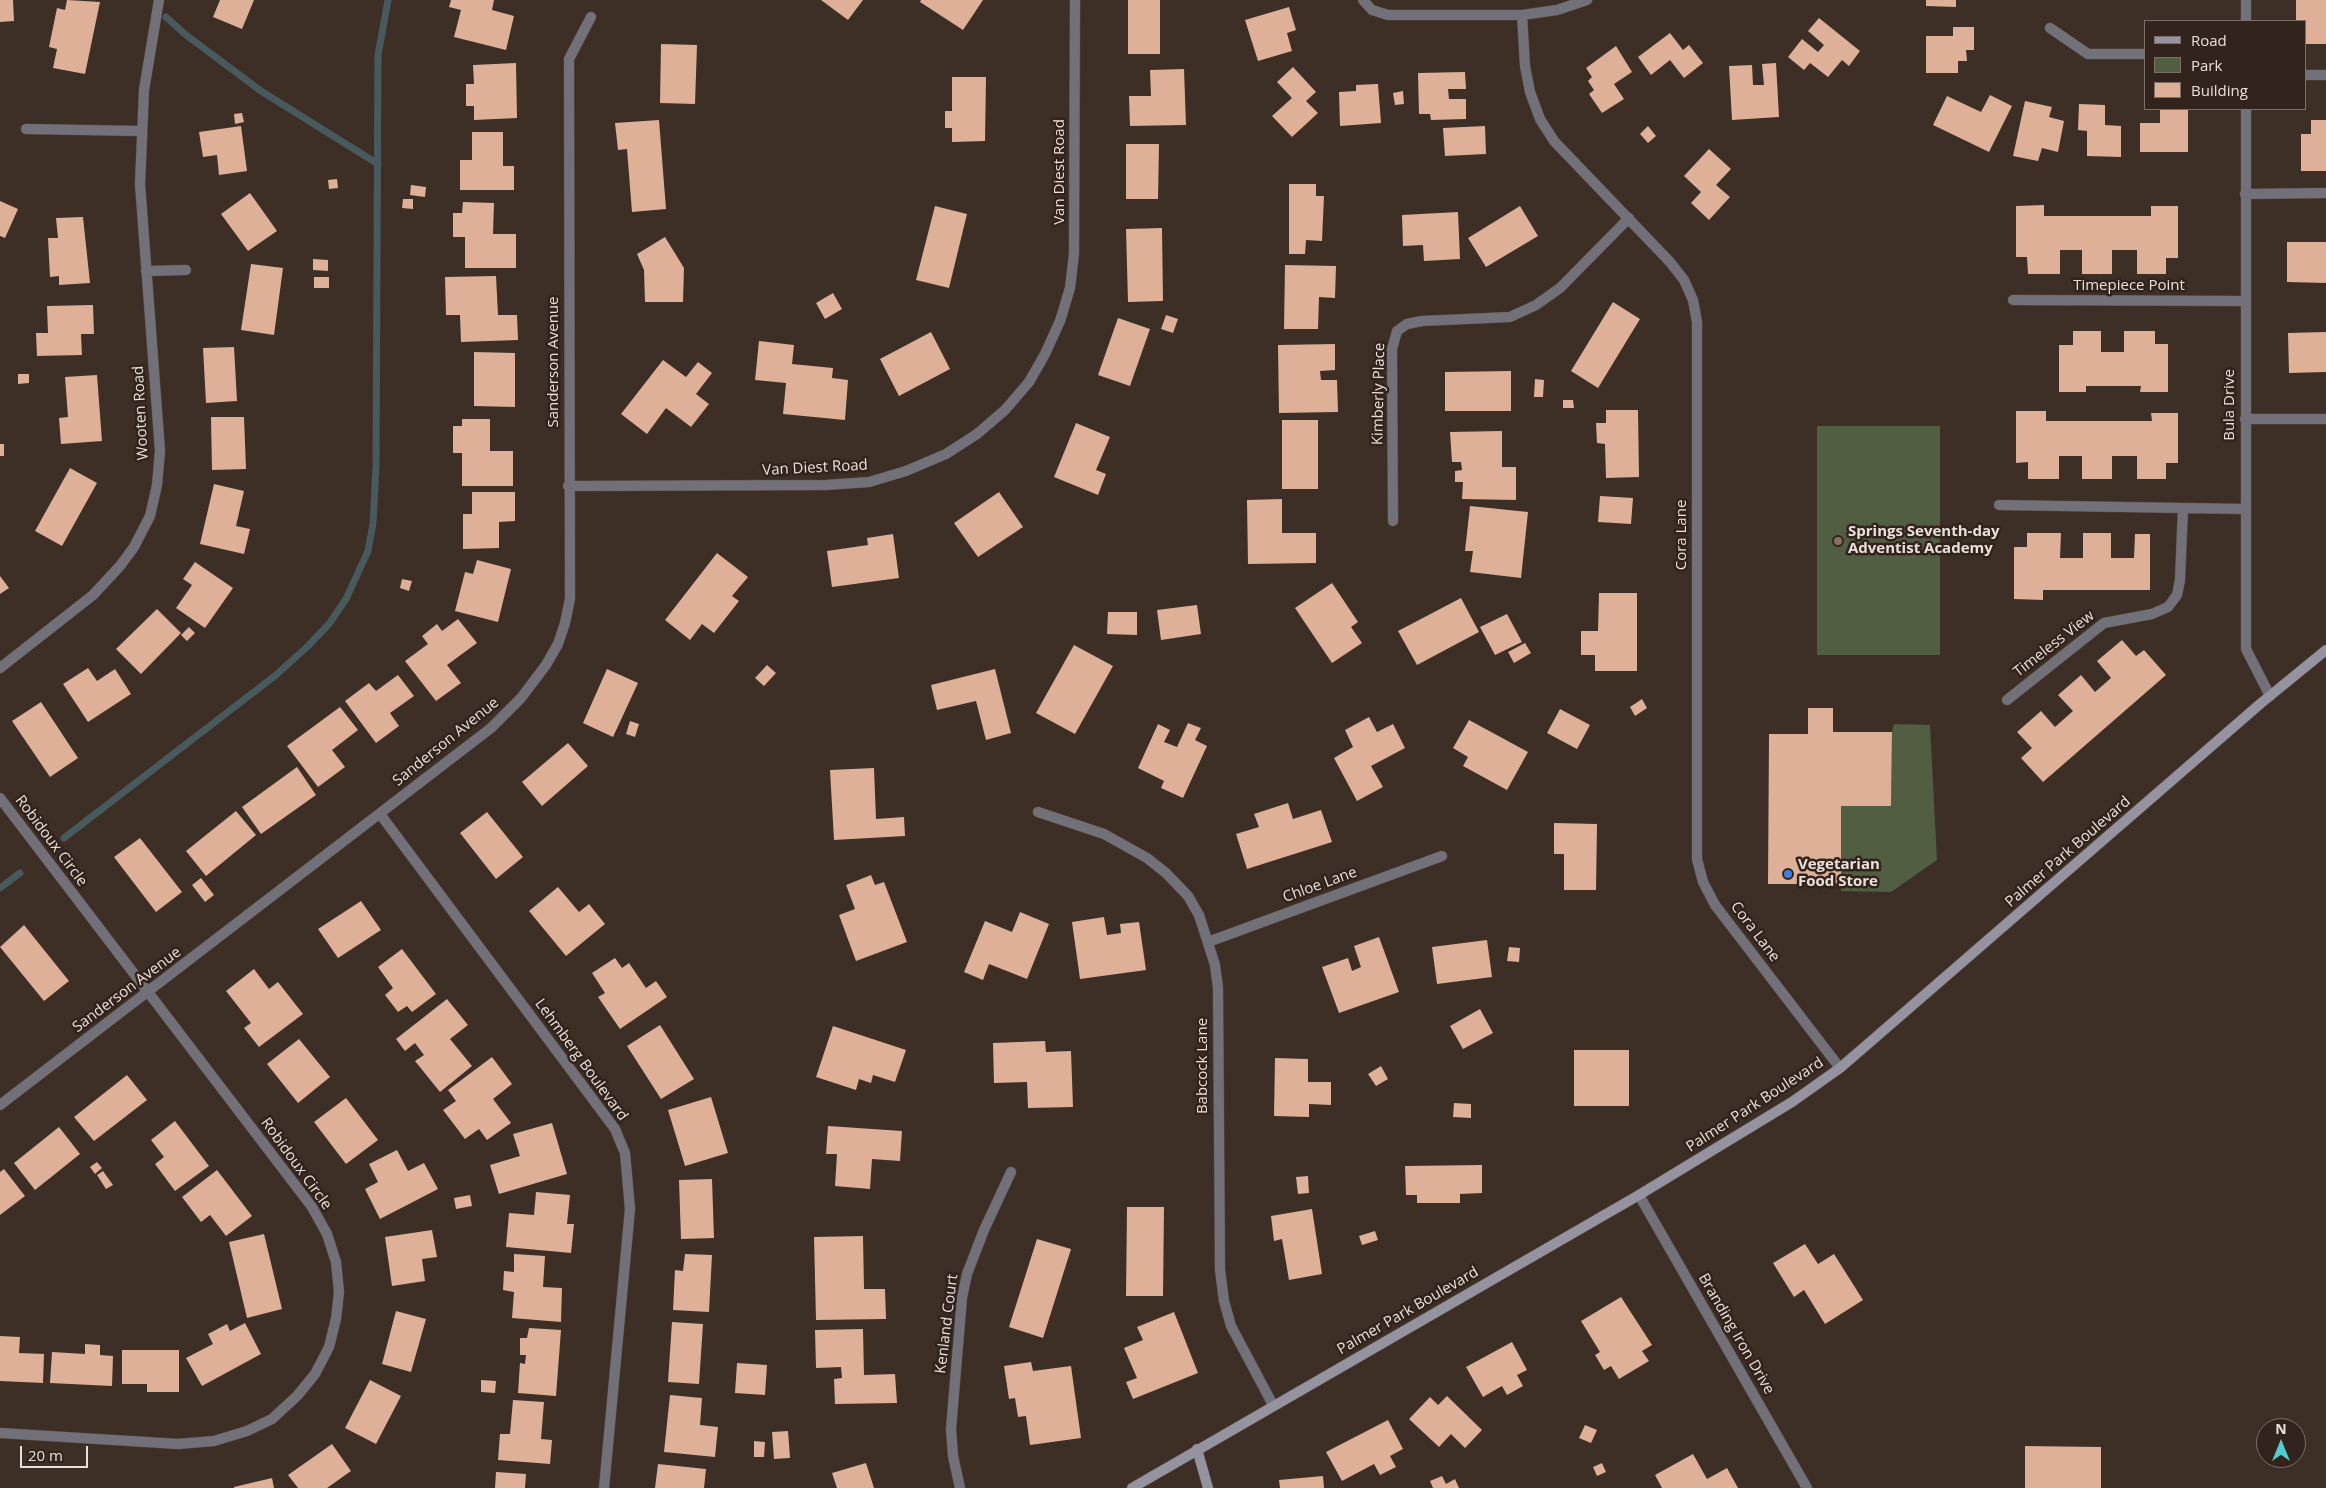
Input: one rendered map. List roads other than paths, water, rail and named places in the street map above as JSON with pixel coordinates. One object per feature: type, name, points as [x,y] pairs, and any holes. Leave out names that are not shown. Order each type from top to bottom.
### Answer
[{"type":"main road","name":"Palmer Park Boulevard","points":[[1132,1488],[1639,1195],[1765,1120],[1840,1068],[2270,696],[2326,650]]},
{"type":"main road","points":[[1197,1449],[1208,1488]]},
{"type":"street","name":"Wooten Road","points":[[0,668],[93,595],[134,546],[150,516],[157,485],[160,451],[140,184],[141,131],[149,50],[159,0]]},
{"type":"street","name":"Van Diest Road","points":[[568,486],[826,485],[869,482],[906,471],[946,454],[977,434],[1005,410],[1028,382],[1045,354],[1060,322],[1070,288],[1074,254],[1075,0]]},
{"type":"street","points":[[1363,0],[1372,10],[1388,15],[1522,15],[1557,10],[1587,0]]},
{"type":"street","points":[[2246,0],[2246,20]]},
{"type":"street","name":"Cora Lane","points":[[1522,15],[1525,66],[1530,92],[1540,118],[1554,141],[1670,262],[1684,280],[1692,300],[1697,322],[1697,859],[1703,882],[1716,905],[1840,1068]]},
{"type":"street","name":"Sanderson Avenue","points":[[0,1105],[491,728],[522,698],[546,665],[558,644],[570,599],[568,486],[569,59],[591,17]]},
{"type":"street","points":[[2050,28],[2088,54],[2144,54]]},
{"type":"street","points":[[2306,75],[2326,75]]},
{"type":"street","name":"Bula Drive","points":[[2246,110],[2246,649],[2270,696]]},
{"type":"street","points":[[26,130],[141,131]]},
{"type":"street","points":[[2245,194],[2326,193]]},
{"type":"street","name":"Kimberly Place","points":[[1393,521],[1392,349],[1397,331],[1407,324],[1422,322],[1510,317],[1536,305],[1560,288],[1629,218]]},
{"type":"street","points":[[146,272],[186,270]]},
{"type":"street","name":"Timepiece Point","points":[[2013,300],[2245,301]]},
{"type":"street","points":[[2245,419],[2326,419]]},
{"type":"street","points":[[1999,505],[2246,509]]},
{"type":"street","name":"Timeless View","points":[[2007,700],[2104,623],[2152,614],[2168,607],[2177,595],[2180,580],[2183,508]]},
{"type":"street","name":"Robidoux Circle","points":[[0,798],[312,1207],[327,1234],[336,1262],[339,1292],[336,1319],[329,1347],[315,1374],[297,1396],[272,1419],[247,1431],[214,1441],[178,1444],[0,1432]]},
{"type":"street","name":"Babcock Lane","points":[[1038,812],[1104,834],[1147,858],[1166,873],[1188,896],[1199,916],[1215,965],[1218,988],[1220,1270],[1224,1301],[1231,1326],[1273,1406]]},
{"type":"street","name":"Lehmberg Boulevard","points":[[380,814],[615,1128],[625,1153],[630,1209],[604,1488]]},
{"type":"street","name":"Chloe Lane","points":[[1208,942],[1442,856]]},
{"type":"street","name":"Kenland Court","points":[[960,1488],[953,1456],[951,1429],[962,1298],[967,1274],[984,1230],[1011,1172]]},
{"type":"street","name":"Branding Iron Drive","points":[[1639,1195],[1807,1488]]},
{"type":"waterway","points":[[64,838],[276,675],[308,646],[329,624],[346,599],[368,551],[373,523],[376,467],[378,55],[388,0]]},
{"type":"waterway","points":[[166,17],[186,35],[261,91],[378,164]]},
{"type":"waterway","points":[[0,888],[20,873]]},
{"type":"place","name":"Springs Seventh-day Adventist Academy","points":[[1838,541]]},
{"type":"place","name":"Vegetarian Food Store","points":[[1788,874]]}]
